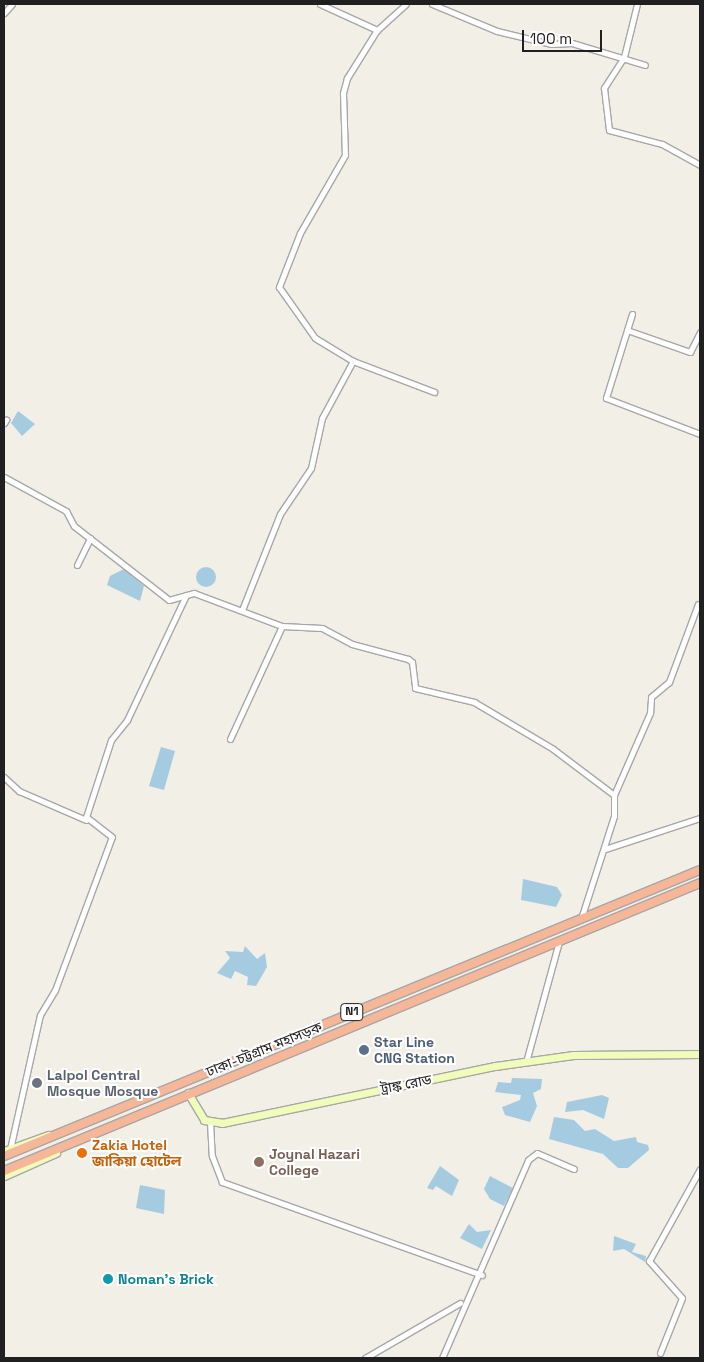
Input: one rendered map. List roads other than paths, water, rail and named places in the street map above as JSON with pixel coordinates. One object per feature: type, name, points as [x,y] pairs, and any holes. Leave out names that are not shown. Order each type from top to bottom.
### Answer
[{"type":"highway","name":"ঢাকা-চট্টগ্রাম মহাসড়ক","points":[[4,1156],[700,870]]},
{"type":"highway","name":"ঢাকা-চট্টগ্রাম মহাসড়ক","points":[[4,1171],[156,1106],[700,883]]},
{"type":"highway","points":[[271,1046],[269,1054],[276,1057]]},
{"type":"highway","points":[[252,1053],[260,1057],[256,1066]]},
{"type":"highway","points":[[152,1094],[156,1106]]},
{"type":"main road","name":"ট্রাঙ্ক রোড","points":[[210,1122],[526,1062],[629,1052],[700,1054]]},
{"type":"main road","points":[[188,1093],[210,1122]]},
{"type":"main road","points":[[7,1150],[66,1131]]},
{"type":"main road","points":[[4,1176],[68,1143]]},
{"type":"street","points":[[4,13],[12,4]]},
{"type":"street","points":[[320,4],[377,30]]},
{"type":"street","points":[[406,4],[377,30],[343,93],[345,155],[300,232],[279,288],[315,338],[353,361],[434,392]]},
{"type":"street","points":[[432,4],[497,31],[551,44],[572,42],[645,65]]},
{"type":"street","points":[[638,4],[624,57],[604,88],[609,130],[662,144],[700,166]]},
{"type":"street","points":[[632,314],[606,398],[700,434]]},
{"type":"street","points":[[627,330],[690,352],[700,332]]},
{"type":"street","points":[[242,610],[280,514],[311,468],[322,418],[353,361]]},
{"type":"street","points":[[4,477],[66,511],[74,526],[163,596],[175,600],[194,593],[282,626],[322,628],[352,644],[408,658],[412,662],[415,688],[474,702],[553,749],[614,795]]},
{"type":"street","points":[[78,565],[90,538]]},
{"type":"street","points":[[86,820],[111,740],[127,720],[186,595]]},
{"type":"street","points":[[581,919],[614,816],[614,795],[650,713],[652,697],[669,682],[698,604]]},
{"type":"street","points":[[230,739],[282,626]]},
{"type":"street","points":[[4,778],[19,791],[86,820],[112,837],[55,990],[40,1016],[7,1150]]},
{"type":"street","points":[[605,849],[700,818]]},
{"type":"street","points":[[526,1062],[528,1042],[559,941]]},
{"type":"street","points":[[210,1122],[212,1156],[222,1182],[482,1275]]},
{"type":"street","points":[[442,1358],[482,1275],[528,1160],[537,1153],[574,1169]]},
{"type":"street","points":[[660,1353],[682,1298],[649,1261],[700,1169]]},
{"type":"street","points":[[365,1358],[460,1303]]},
{"type":"water","points":[[18,411],[35,424],[22,436],[11,423]]},
{"type":"water","points":[[206,567],[213,570],[216,577],[213,584],[206,587],[199,584],[196,577],[199,570]]},
{"type":"water","points":[[124,569],[144,586],[140,601],[107,585],[110,576]]},
{"type":"water","points":[[161,747],[175,751],[164,790],[149,786]]},
{"type":"water","points":[[523,879],[557,887],[562,895],[556,907],[521,900]]},
{"type":"water","points":[[245,946],[257,959],[265,953],[267,967],[256,986],[247,985],[248,977],[235,971],[231,979],[217,973],[230,958],[225,951],[243,952]]},
{"type":"water","points":[[512,1078],[542,1079],[541,1089],[533,1093],[537,1106],[530,1122],[505,1115],[502,1107],[520,1100],[521,1095],[495,1092],[498,1082],[511,1083]]},
{"type":"water","points":[[602,1095],[609,1098],[604,1119],[583,1110],[565,1112],[567,1102]]},
{"type":"water","points":[[554,1117],[574,1120],[585,1131],[595,1129],[614,1141],[636,1137],[637,1142],[648,1145],[649,1150],[628,1168],[618,1168],[603,1154],[549,1139]]},
{"type":"water","points":[[440,1166],[459,1180],[452,1196],[436,1186],[433,1190],[427,1188]]},
{"type":"water","points":[[490,1176],[513,1188],[504,1206],[490,1199],[484,1189]]},
{"type":"water","points":[[140,1185],[165,1190],[164,1214],[136,1208]]},
{"type":"water","points":[[469,1224],[477,1232],[491,1230],[482,1249],[460,1238]]},
{"type":"water","points":[[614,1236],[636,1244],[632,1252],[646,1256],[645,1262],[624,1249],[613,1251]]},
{"type":"place","name":"Star Line CNG Station","points":[[364,1050]]},
{"type":"place","name":"Lalpol Central Mosque Mosque","points":[[37,1083]]},
{"type":"place","name":"Zakia Hotel জাকিয়া হোটেল","points":[[82,1153]]},
{"type":"place","name":"Joynal Hazari College","points":[[259,1162]]},
{"type":"place","name":"Noman's Brick","points":[[108,1279]]}]
